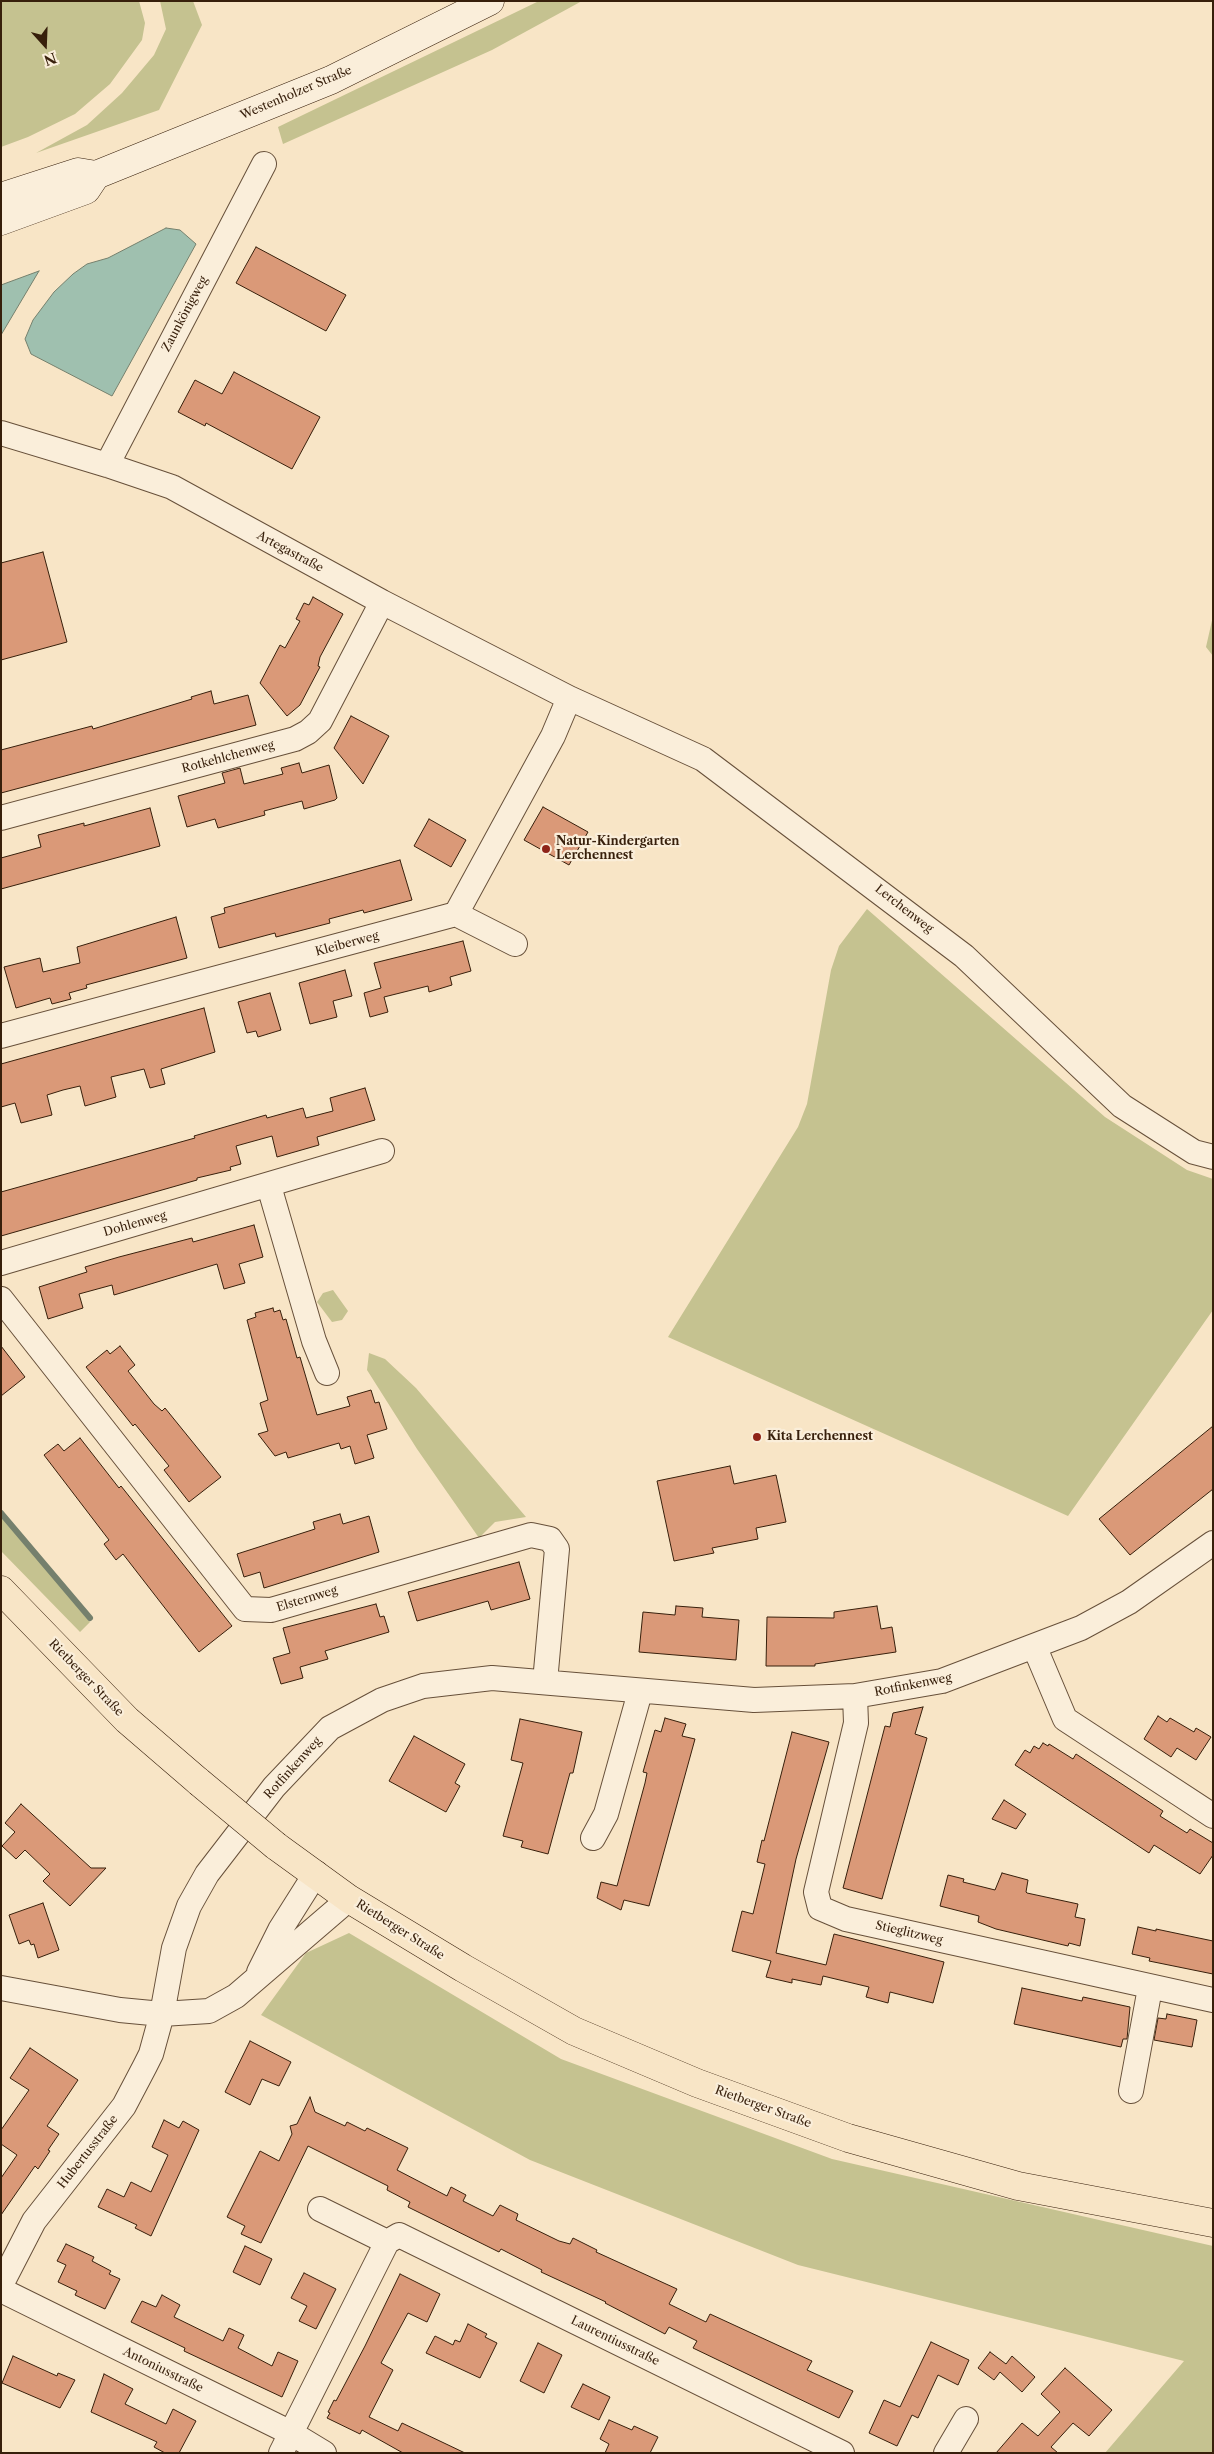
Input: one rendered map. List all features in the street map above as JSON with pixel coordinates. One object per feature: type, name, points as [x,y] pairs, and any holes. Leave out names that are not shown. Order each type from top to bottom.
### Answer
[{"type":"main road","name":"Westenholzer Straße","points":[[1,197],[78,172],[96,175],[331,80],[490,1]]},
{"type":"main road","name":"Westenholzer Straße","points":[[1,221],[86,190],[96,175]]},
{"type":"main road","name":"Rietberger Straße","points":[[1,1590],[127,1720],[276,1846],[316,1873],[349,1899],[463,1968],[574,2031],[697,2083],[848,2138],[1018,2186],[1213,2223]]},
{"type":"street","name":"Zaunkönigweg","points":[[106,465],[264,164]]},
{"type":"street","name":"Artegastraße","points":[[1,433],[106,465],[172,488],[382,602],[569,698]]},
{"type":"street","name":"Rotkehlchenweg","points":[[1,818],[295,739],[308,732],[320,721],[382,602]]},
{"type":"street","points":[[515,944],[456,914],[553,736],[569,698]]},
{"type":"street","name":"Lerchenweg","points":[[569,698],[703,759],[964,956],[1122,1106],[1194,1152],[1213,1157]]},
{"type":"street","name":"Kleiberweg","points":[[1,1036],[456,914]]},
{"type":"street","name":"Dohlenweg","points":[[1,1263],[269,1186],[382,1151]]},
{"type":"street","points":[[269,1186],[314,1341],[327,1373]]},
{"type":"street","name":"Elsternweg","points":[[1,1300],[245,1609],[271,1610],[531,1535],[550,1539],[557,1550],[545,1682]]},
{"type":"street","name":"Rotfinkenweg","points":[[162,2014],[174,1948],[189,1906],[208,1874],[274,1787],[330,1728],[382,1700],[423,1686],[492,1678],[640,1692],[754,1700],[855,1696],[942,1682],[1035,1648],[1081,1628],[1129,1602],[1213,1543]]},
{"type":"street","points":[[1035,1648],[1066,1719],[1213,1816]]},
{"type":"street","points":[[593,1838],[606,1814],[640,1692]]},
{"type":"street","name":"Stieglitzweg","points":[[855,1696],[856,1723],[816,1892],[820,1908],[846,1919],[1150,1988],[1213,2000]]},
{"type":"street","name":"Rietberger Straße","points":[[256,1978],[280,1930],[316,1873]]},
{"type":"street","name":"Rietberger Straße","points":[[1,1988],[89,2005],[162,2014],[209,2011],[236,1996],[349,1899]]},
{"type":"street","points":[[1131,2091],[1150,1988]]},
{"type":"street","name":"Hubertusstraße","points":[[1,2285],[34,2221],[124,2106],[151,2054],[162,2014]]},
{"type":"street","points":[[286,2443],[388,2242],[320,2209]]},
{"type":"street","name":"Laurentiusstraße","points":[[388,2242],[399,2235],[842,2453]]},
{"type":"street","name":"Antoniusstraße","points":[[1,2290],[286,2443],[324,2453]]},
{"type":"street","points":[[946,2453],[966,2419]]},
{"type":"shaded area","points":[[1,1],[139,1],[145,23],[142,40],[110,84],[75,114],[28,137],[1,147]]},
{"type":"shaded area","points":[[160,1],[193,1],[202,25],[159,110],[36,153],[87,125],[122,93],[154,55],[166,29]]},
{"type":"shaded area","points":[[539,1],[582,1],[492,50],[283,144],[278,127]]},
{"type":"shaded area","points":[[166,228],[180,230],[196,244],[112,396],[31,354],[25,339],[33,320],[54,292],[73,274],[87,264],[108,258]]},
{"type":"shaded area","points":[[39,271],[1,335],[1,285]]},
{"type":"shaded area","points":[[1213,616],[1213,656],[1206,647]]},
{"type":"shaded area","points":[[867,909],[1105,1117],[1187,1170],[1213,1179],[1213,1310],[1068,1516],[668,1337],[798,1127],[807,1104],[831,970],[839,946]]},
{"type":"shaded area","points":[[333,1290],[348,1311],[342,1320],[332,1322],[317,1302],[323,1293]]},
{"type":"shaded area","points":[[369,1353],[385,1359],[416,1388],[526,1517],[495,1522],[479,1538],[417,1449],[367,1370]]},
{"type":"shaded area","points":[[1,1515],[90,1622],[80,1632],[1,1551]]},
{"type":"shaded area","points":[[349,1933],[561,2059],[832,2159],[1213,2246],[1213,2453],[1105,2453],[1184,2361],[798,2265],[530,2160],[261,2015],[306,1953]]},
{"type":"building","points":[[256,247],[346,295],[326,331],[236,283]]},
{"type":"building","points":[[234,372],[320,417],[292,469],[206,423],[205,426],[178,412],[195,380],[222,394]]},
{"type":"building","points":[[43,552],[67,642],[1,660],[1,563]]},
{"type":"building","points":[[313,597],[343,614],[320,657],[318,666],[320,667],[300,705],[287,716],[260,683],[280,645],[285,648],[300,621],[296,619],[304,603],[309,605]]},
{"type":"building","points":[[211,691],[214,704],[248,695],[256,725],[1,793],[1,750],[92,726],[93,729],[192,699],[191,697]]},
{"type":"building","points":[[351,716],[389,736],[363,784],[334,748]]},
{"type":"building","points":[[299,763],[302,773],[329,765],[337,798],[304,809],[302,801],[264,811],[265,815],[218,828],[215,819],[187,827],[178,796],[225,783],[222,773],[240,768],[244,784],[283,774],[281,768]]},
{"type":"building","points":[[543,807],[588,832],[569,865],[524,840]]},
{"type":"building","points":[[150,808],[160,846],[1,889],[1,858],[41,847],[38,835],[84,823],[84,826]]},
{"type":"building","points":[[429,819],[466,840],[451,867],[414,846]]},
{"type":"building","points":[[400,860],[412,900],[364,913],[363,910],[329,919],[330,923],[276,937],[275,933],[219,948],[211,917],[225,913],[224,908]]},
{"type":"building","points":[[176,917],[187,958],[86,985],[87,988],[69,993],[71,999],[52,1004],[50,998],[16,1008],[4,967],[40,958],[43,972],[80,963],[77,947]]},
{"type":"building","points":[[463,941],[471,971],[450,977],[452,985],[429,992],[428,986],[384,997],[388,1012],[370,1017],[364,993],[381,988],[374,963]]},
{"type":"building","points":[[345,970],[352,996],[333,1001],[337,1017],[310,1024],[299,983]]},
{"type":"building","points":[[270,993],[281,1030],[258,1037],[256,1031],[247,1033],[238,1002]]},
{"type":"building","points":[[204,1008],[215,1052],[161,1069],[165,1084],[150,1088],[144,1069],[111,1077],[116,1097],[85,1106],[80,1086],[63,1090],[47,1095],[52,1115],[21,1123],[15,1103],[1,1107],[1,1064]]},
{"type":"building","points":[[365,1088],[375,1120],[317,1137],[319,1145],[277,1157],[272,1136],[236,1146],[241,1164],[230,1167],[231,1170],[197,1178],[197,1180],[1,1236],[1,1192],[195,1138],[194,1136],[266,1115],[267,1118],[303,1108],[306,1118],[333,1111],[330,1098]]},
{"type":"building","points":[[254,1225],[263,1257],[239,1264],[245,1283],[224,1289],[217,1264],[114,1295],[112,1285],[79,1294],[83,1308],[48,1319],[39,1287],[87,1272],[85,1267],[119,1257],[192,1238],[193,1242]]},
{"type":"building","points":[[273,1308],[274,1312],[280,1310],[283,1320],[286,1319],[297,1358],[300,1357],[317,1415],[350,1406],[347,1397],[371,1390],[375,1403],[379,1402],[387,1429],[367,1435],[374,1458],[355,1464],[350,1446],[341,1449],[339,1443],[288,1458],[286,1452],[275,1456],[258,1434],[268,1431],[260,1403],[268,1400],[247,1320],[256,1317],[255,1313]]},
{"type":"building","points":[[1,1346],[25,1377],[1,1396]]},
{"type":"building","points":[[120,1346],[135,1365],[128,1371],[154,1404],[162,1411],[165,1408],[221,1477],[189,1502],[164,1470],[169,1466],[135,1424],[133,1426],[86,1367],[107,1350],[110,1354]]},
{"type":"building","points":[[1213,1426],[1213,1489],[1130,1555],[1099,1519]]},
{"type":"building","points":[[80,1438],[119,1488],[121,1486],[232,1626],[199,1652],[123,1554],[116,1560],[104,1544],[109,1540],[44,1455],[58,1444],[64,1451]]},
{"type":"building","points":[[730,1466],[734,1484],[776,1475],[786,1522],[756,1528],[758,1539],[712,1548],[714,1553],[674,1561],[657,1481]]},
{"type":"building","points":[[340,1514],[343,1524],[369,1516],[379,1552],[264,1588],[260,1572],[244,1577],[237,1554],[315,1529],[313,1522]]},
{"type":"building","points":[[519,1562],[530,1599],[491,1610],[488,1601],[417,1621],[408,1592]]},
{"type":"building","points":[[376,1604],[380,1617],[384,1616],[389,1632],[325,1651],[328,1659],[300,1667],[303,1678],[281,1684],[273,1658],[290,1653],[283,1628]]},
{"type":"building","points":[[676,1606],[703,1608],[702,1617],[739,1620],[736,1660],[639,1652],[643,1612],[675,1615]]},
{"type":"building","points":[[877,1606],[881,1629],[892,1627],[896,1652],[815,1664],[815,1666],[766,1666],[767,1617],[834,1618],[834,1612]]},
{"type":"building","points":[[923,1707],[915,1734],[927,1738],[882,1899],[843,1888],[885,1726],[890,1727],[893,1713]]},
{"type":"building","points":[[1158,1716],[1167,1722],[1170,1718],[1194,1732],[1196,1728],[1211,1737],[1196,1760],[1177,1748],[1171,1757],[1144,1739]]},
{"type":"building","points":[[665,1718],[686,1724],[682,1736],[695,1739],[649,1906],[624,1900],[621,1910],[597,1898],[601,1882],[617,1886],[645,1783],[647,1773],[643,1772],[655,1730],[661,1732]]},
{"type":"building","points":[[520,1719],[582,1732],[573,1773],[570,1773],[548,1854],[521,1847],[523,1841],[503,1836],[523,1763],[511,1760]]},
{"type":"building","points":[[792,1732],[829,1742],[796,1859],[776,1953],[826,1965],[834,1934],[944,1962],[933,2003],[890,1992],[888,2003],[866,1997],[869,1987],[823,1976],[821,1985],[792,1979],[792,1983],[766,1977],[771,1961],[732,1951],[742,1911],[753,1914],[765,1864],[757,1862]]},
{"type":"building","points":[[414,1736],[465,1764],[455,1783],[460,1786],[446,1812],[389,1781]]},
{"type":"building","points":[[1043,1743],[1048,1746],[1049,1744],[1073,1759],[1076,1754],[1163,1811],[1160,1816],[1187,1833],[1190,1829],[1213,1843],[1213,1855],[1200,1874],[1154,1845],[1149,1853],[1015,1765],[1025,1750],[1030,1753],[1034,1746],[1039,1749]]},
{"type":"building","points":[[1004,1800],[1026,1814],[1016,1829],[992,1819]]},
{"type":"building","points":[[21,1804],[91,1868],[106,1868],[70,1906],[43,1881],[50,1874],[25,1850],[16,1859],[2,1846],[15,1832],[5,1823]]},
{"type":"building","points":[[1002,1873],[1028,1880],[1027,1893],[1078,1904],[1075,1917],[1085,1919],[1080,1946],[1069,1943],[1068,1946],[996,1929],[978,1922],[979,1916],[940,1906],[948,1875],[964,1879],[963,1882],[995,1890]]},
{"type":"building","points":[[43,1903],[59,1950],[38,1958],[34,1944],[31,1945],[29,1940],[19,1944],[9,1915]]},
{"type":"building","points":[[1138,1927],[1213,1941],[1213,1974],[1149,1961],[1150,1958],[1132,1954]]},
{"type":"building","points":[[1022,1988],[1082,2001],[1083,1997],[1130,2007],[1127,2039],[1123,2039],[1121,2047],[1014,2024]]},
{"type":"building","points":[[1167,2014],[1197,2020],[1192,2047],[1154,2040],[1158,2018],[1166,2019]]},
{"type":"building","points":[[250,2041],[291,2062],[279,2086],[262,2079],[250,2105],[225,2092]]},
{"type":"building","points":[[30,2048],[78,2080],[47,2126],[59,2134],[48,2150],[50,2151],[38,2169],[35,2166],[1,2215],[1,2178],[17,2155],[1,2144],[1,2130],[29,2090],[10,2078]]},
{"type":"building","points":[[310,2097],[315,2112],[345,2126],[347,2122],[365,2131],[367,2128],[408,2148],[397,2170],[447,2196],[451,2187],[466,2195],[463,2201],[493,2216],[500,2205],[518,2214],[516,2220],[559,2241],[570,2244],[573,2238],[597,2250],[596,2252],[677,2289],[669,2304],[706,2322],[710,2314],[812,2361],[807,2370],[853,2391],[839,2418],[693,2348],[697,2341],[669,2327],[665,2334],[606,2302],[541,2272],[542,2270],[501,2249],[499,2252],[408,2207],[410,2202],[387,2190],[388,2186],[308,2146],[261,2243],[241,2234],[245,2226],[227,2217],[260,2151],[279,2161],[292,2134],[290,2126],[297,2124]]},
{"type":"building","points":[[164,2120],[179,2128],[183,2121],[199,2130],[151,2236],[135,2228],[137,2225],[98,2207],[107,2189],[124,2197],[131,2182],[151,2192],[168,2155],[152,2147]]},
{"type":"building","points":[[66,2244],[94,2257],[92,2261],[111,2271],[109,2274],[120,2279],[105,2309],[75,2295],[77,2291],[58,2282],[66,2265],[57,2261]]},
{"type":"building","points":[[245,2246],[272,2259],[260,2285],[233,2272]]},
{"type":"building","points":[[304,2273],[336,2289],[316,2329],[299,2321],[307,2306],[291,2298]]},
{"type":"building","points":[[400,2274],[440,2294],[427,2322],[408,2313],[381,2363],[393,2370],[369,2417],[398,2431],[402,2423],[465,2453],[403,2453],[362,2430],[360,2434],[327,2418],[334,2400],[336,2401],[365,2346]]},
{"type":"building","points":[[162,2295],[180,2305],[174,2317],[223,2341],[229,2328],[244,2335],[238,2348],[272,2366],[278,2352],[298,2361],[282,2397],[184,2351],[185,2348],[131,2322],[142,2301],[156,2307]]},
{"type":"building","points":[[468,2324],[487,2334],[485,2337],[497,2343],[480,2378],[426,2353],[435,2336],[453,2345],[455,2340],[460,2342]]},
{"type":"building","points":[[931,2342],[969,2360],[958,2385],[938,2375],[918,2418],[912,2415],[897,2446],[869,2433],[884,2400],[900,2407]]},
{"type":"building","points":[[538,2343],[562,2355],[544,2393],[520,2381]]},
{"type":"building","points":[[990,2352],[1006,2364],[1012,2356],[1035,2377],[1022,2392],[1000,2372],[994,2380],[978,2368]]},
{"type":"building","points":[[13,2356],[57,2376],[58,2373],[75,2380],[60,2408],[2,2383]]},
{"type":"building","points":[[1065,2368],[1112,2410],[1089,2436],[1073,2423],[1051,2447],[1058,2453],[996,2453],[1022,2423],[1038,2436],[1060,2412],[1041,2394]]},
{"type":"building","points":[[104,2374],[133,2389],[125,2404],[166,2424],[173,2409],[196,2421],[179,2453],[165,2453],[154,2447],[157,2442],[91,2412]]},
{"type":"building","points":[[583,2384],[610,2397],[599,2420],[571,2407]]},
{"type":"building","points":[[609,2420],[632,2430],[634,2426],[658,2437],[650,2453],[605,2453],[609,2444],[600,2439]]},
{"type":"waterway","points":[[1,1513],[90,1618]]},
{"type":"place","name":"Natur-Kindergarten Lerchennest","points":[[546,849]]},
{"type":"place","name":"Kita Lerchennest","points":[[757,1437]]}]
